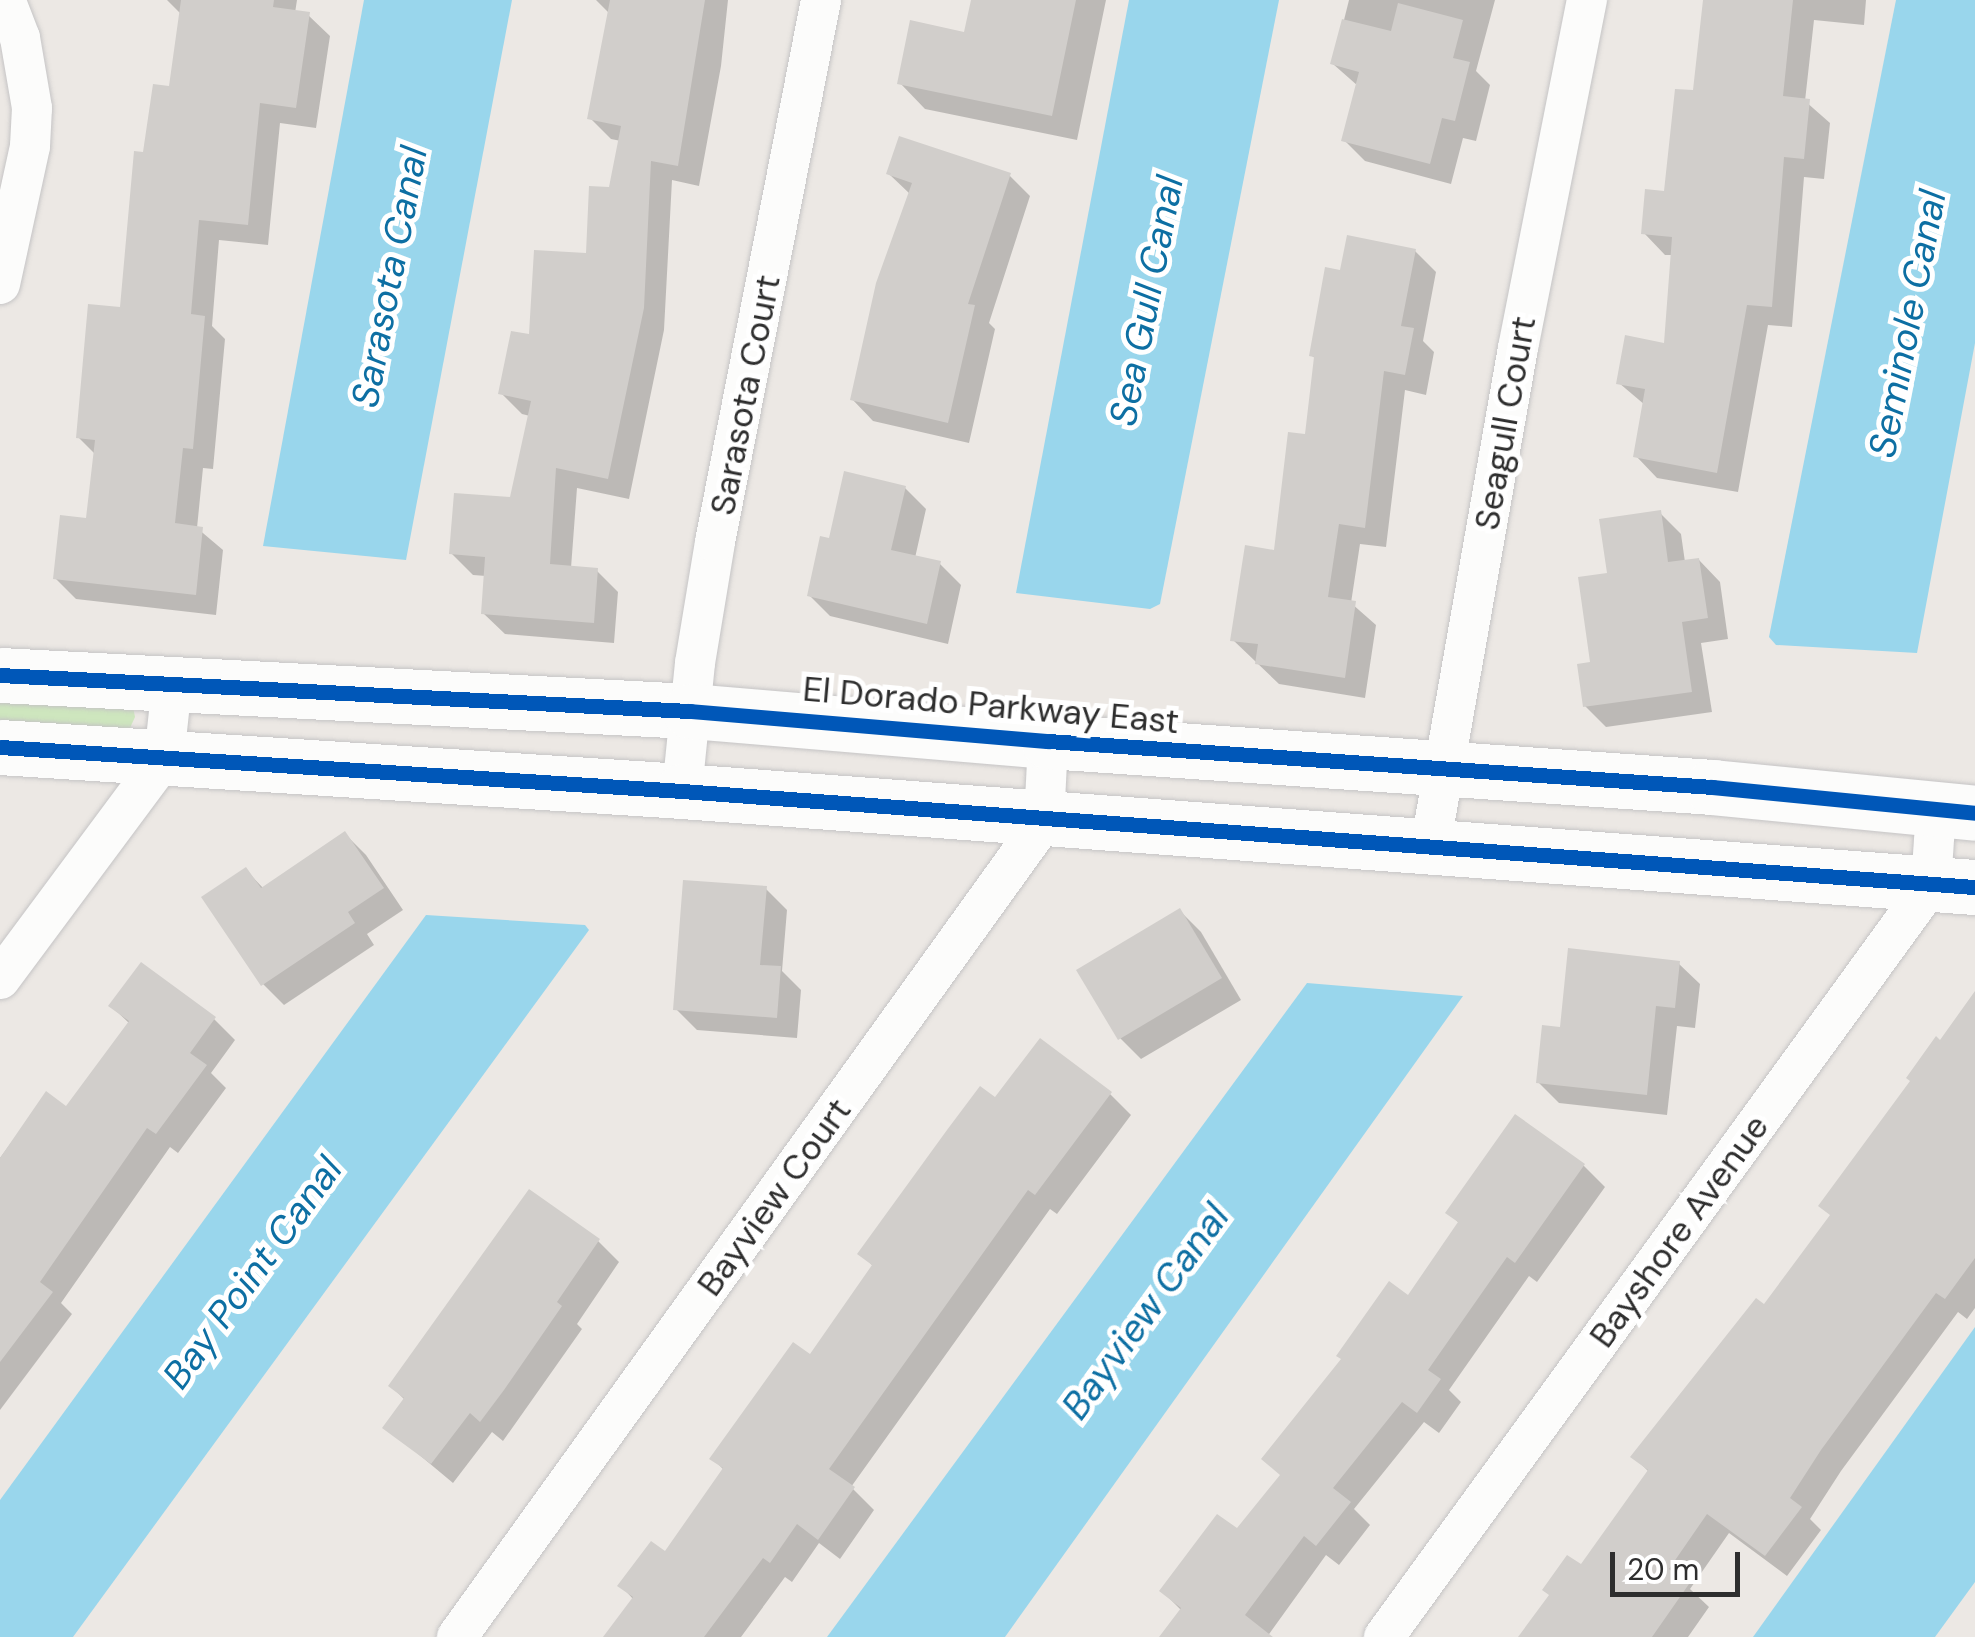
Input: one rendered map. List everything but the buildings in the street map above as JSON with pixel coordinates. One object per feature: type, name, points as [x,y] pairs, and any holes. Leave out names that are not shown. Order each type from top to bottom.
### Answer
[{"type":"street","name":"Sarasota Court","points":[[682,791],[715,542],[821,0]]},
{"type":"street","name":"Seagull Court","points":[[1430,848],[1518,348],[1587,0]]},
{"type":"street","points":[[0,284],[30,146],[32,108],[25,56],[5,2]]},
{"type":"street","name":"El Dorado Parkway East","points":[[0,675],[690,711],[1048,741],[1712,788],[1956,812]]},
{"type":"street","points":[[0,980],[164,758],[172,684]]},
{"type":"street","points":[[1044,821],[1048,741]]},
{"type":"street","points":[[0,748],[682,791],[1953,886],[1956,812]]},
{"type":"street","name":"Bayview Court","points":[[457,1637],[1044,821]]},
{"type":"street","name":"Bayshore Avenue","points":[[1384,1637],[1953,886]]},
{"type":"green space","points":[[0,688],[133,707],[135,717],[130,728],[0,731]]},
{"type":"water","name":"Sarasota Canal","points":[[364,0],[512,0],[406,560],[263,546]]},
{"type":"water","name":"Sea Gull Canal","points":[[1129,0],[1279,0],[1160,604],[1150,609],[1016,593]]},
{"type":"water","name":"Seminole Canal","points":[[1896,0],[1975,0],[1975,343],[1917,653],[1776,645],[1769,637]]},
{"type":"water","name":"Bay Point Canal","points":[[426,915],[585,925],[589,930],[73,1637],[0,1637],[0,1500]]},
{"type":"water","name":"Bayview Canal","points":[[1307,983],[1463,996],[1005,1637],[827,1637]]},
{"type":"water","points":[[1975,1327],[1975,1582],[1935,1637],[1753,1637]]},
{"type":"cycle path","points":[[0,675],[690,711],[1048,741],[1712,787],[1975,813]]},
{"type":"cycle path","points":[[0,747],[682,791],[1975,887]]}]
